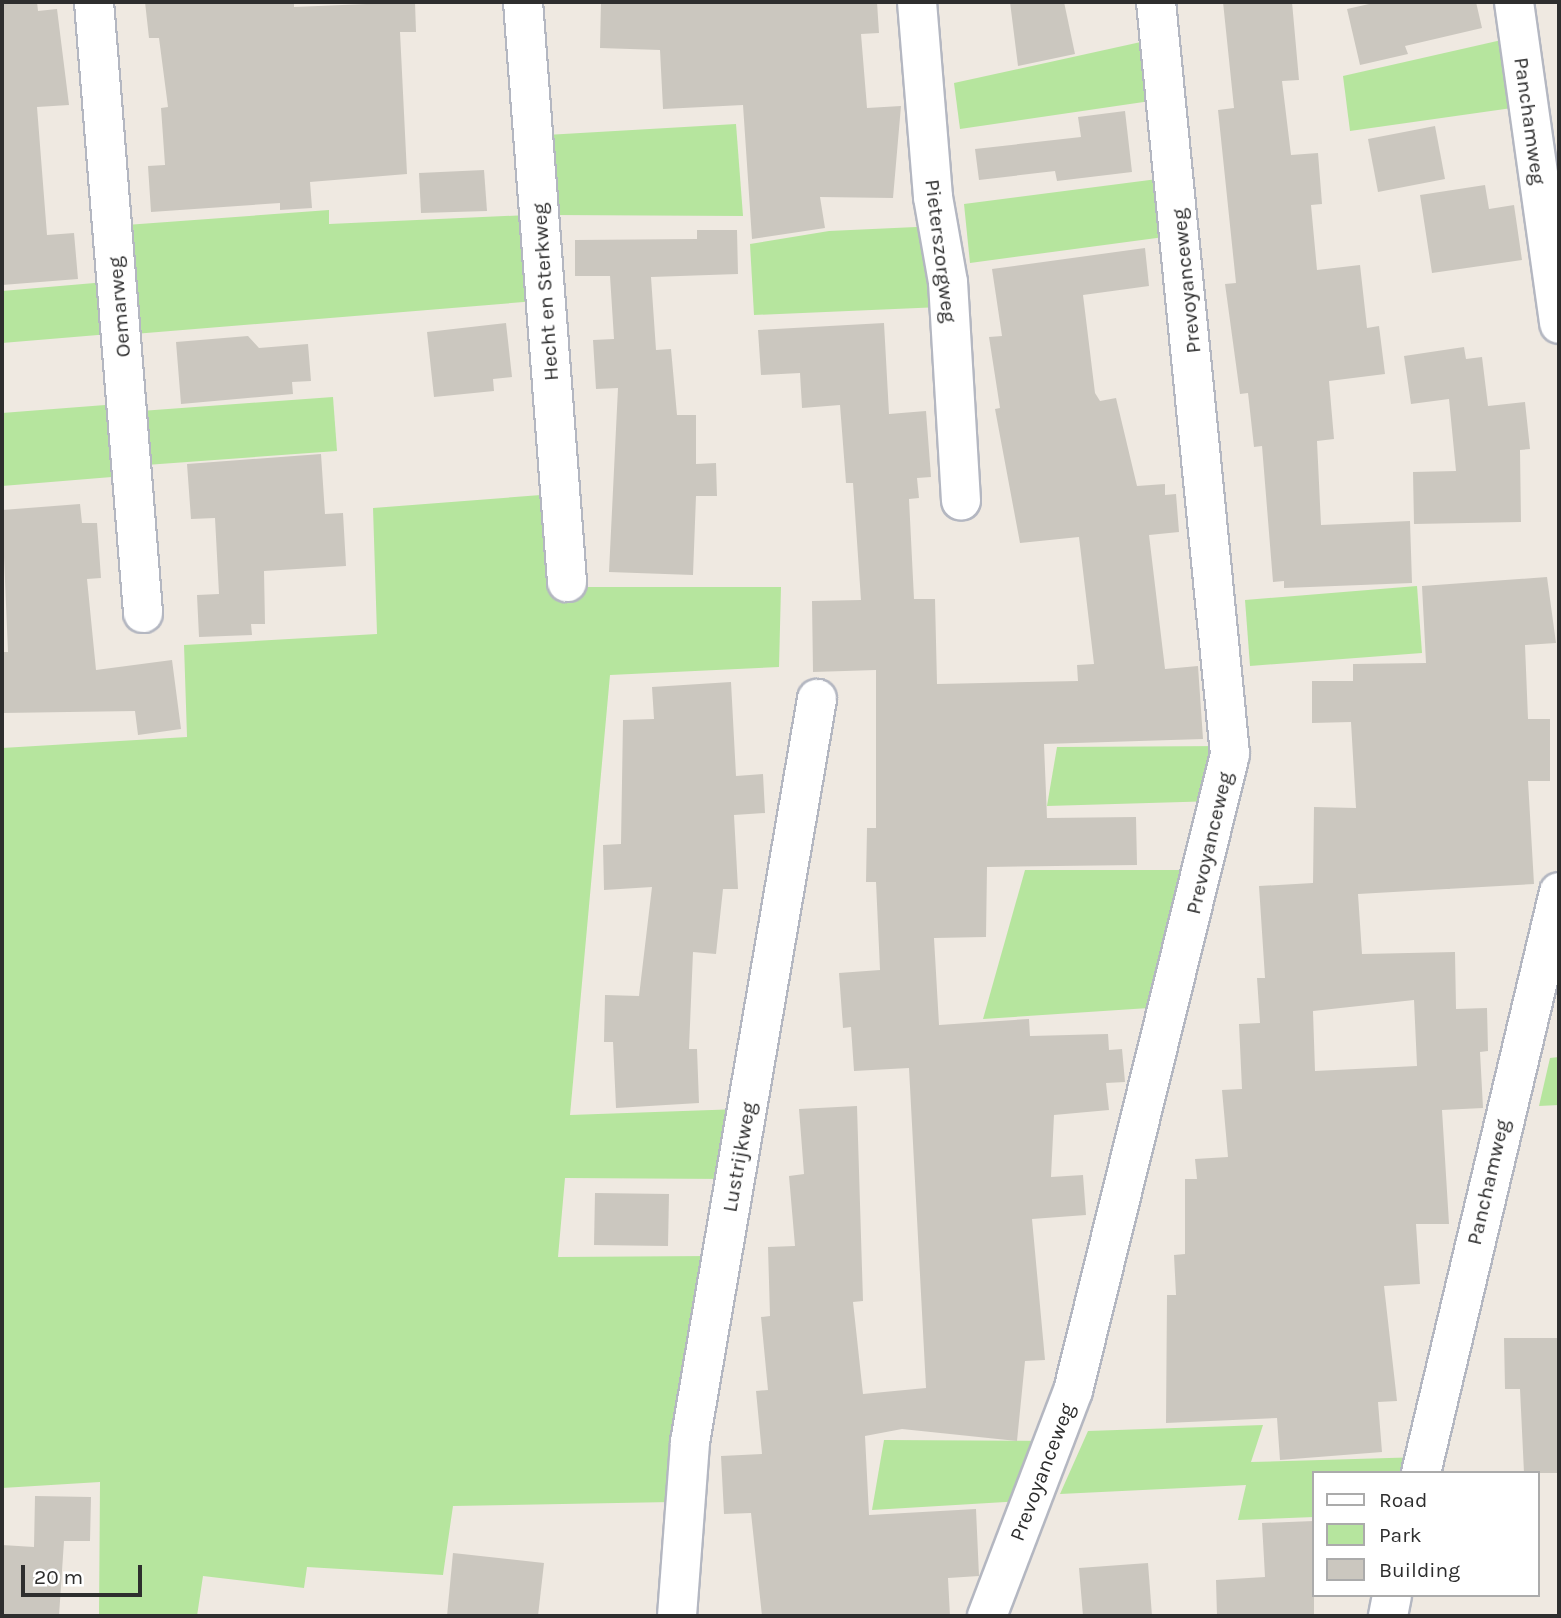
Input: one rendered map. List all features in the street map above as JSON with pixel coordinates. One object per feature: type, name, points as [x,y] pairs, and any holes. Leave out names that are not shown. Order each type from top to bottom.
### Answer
[{"type":"street","name":"Oemarweg","points":[[94,2],[143,613]]},
{"type":"street","name":"Hecht en Sterkweg","points":[[523,2],[567,582]]},
{"type":"street","name":"Pieterszorgweg","points":[[916,2],[933,197],[948,282],[961,501]]},
{"type":"street","name":"Prevoyanceweg","points":[[987,1616],[1073,1391],[1230,754],[1228,689],[1156,2]]},
{"type":"street","name":"Panchamweg","points":[[1514,2],[1559,324]]},
{"type":"street","name":"Lustrijkweg","points":[[677,1616],[690,1442],[817,699]]},
{"type":"street","name":"Panchamweg","points":[[1421,1471],[1559,892]]},
{"type":"street","points":[[1388,1616],[1392,1597]]},
{"type":"green space","points":[[1159,38],[1164,99],[960,129],[954,83]]},
{"type":"green space","points":[[1506,39],[1512,108],[1350,131],[1343,76]]},
{"type":"green space","points":[[736,124],[743,216],[552,215],[546,135]]},
{"type":"green space","points":[[1173,177],[1179,235],[970,263],[964,204]]},
{"type":"green space","points":[[329,210],[329,224],[528,215],[536,301],[134,334],[126,225]]},
{"type":"green space","points":[[938,226],[941,307],[754,315],[750,244],[829,231]]},
{"type":"green space","points":[[106,282],[110,334],[2,343],[2,291]]},
{"type":"green space","points":[[333,397],[337,451],[146,465],[141,411]]},
{"type":"green space","points":[[118,404],[124,476],[2,486],[2,413]]},
{"type":"green space","points":[[541,495],[548,587],[781,587],[779,667],[610,675],[570,1115],[740,1109],[727,1179],[565,1178],[558,1257],[709,1256],[672,1502],[453,1506],[443,1575],[307,1567],[304,1588],[203,1576],[197,1616],[99,1616],[100,1482],[2,1488],[2,748],[187,737],[184,645],[377,634],[373,508]]},
{"type":"green space","points":[[1417,586],[1422,653],[1250,666],[1245,600]]},
{"type":"green space","points":[[1225,746],[1217,801],[1047,806],[1057,747]]},
{"type":"green space","points":[[1025,870],[1207,870],[1164,1007],[983,1019]]},
{"type":"green space","points":[[1559,1057],[1559,1105],[1539,1106],[1550,1058]]},
{"type":"green space","points":[[1263,1425],[1251,1462],[1423,1457],[1420,1471],[1312,1471],[1312,1517],[1238,1520],[1246,1485],[1060,1494],[1088,1431]]},
{"type":"green space","points":[[884,1440],[1059,1441],[1038,1500],[872,1510]]},
{"type":"building","points":[[37,2],[38,11],[57,9],[69,105],[37,107],[47,235],[74,233],[78,279],[2,285],[2,4]]},
{"type":"building","points":[[145,2],[294,2],[294,7],[415,2],[416,32],[400,32],[407,174],[310,182],[312,208],[280,210],[280,203],[151,212],[148,166],[165,165],[161,108],[168,107],[159,38],[149,38]]},
{"type":"building","points":[[601,2],[877,2],[879,33],[861,34],[867,108],[901,106],[893,198],[820,197],[825,228],[752,239],[743,105],[663,109],[660,50],[600,48]]},
{"type":"building","points":[[1010,2],[1064,2],[1075,54],[1018,66]]},
{"type":"building","points":[[1223,2],[1292,2],[1299,80],[1282,81],[1291,155],[1318,153],[1322,204],[1311,205],[1317,270],[1360,265],[1367,328],[1379,326],[1385,374],[1329,381],[1334,439],[1317,441],[1321,525],[1410,521],[1412,583],[1284,588],[1284,581],[1273,582],[1262,446],[1254,447],[1248,393],[1240,394],[1225,284],[1236,283],[1218,110],[1234,108]]},
{"type":"building","points":[[1378,2],[1476,2],[1482,28],[1405,46],[1408,54],[1360,65],[1347,9]]},
{"type":"building","points":[[1125,111],[1132,172],[1057,181],[1055,171],[979,180],[975,149],[1081,137],[1078,117]]},
{"type":"building","points":[[1435,126],[1445,179],[1378,192],[1368,139]]},
{"type":"building","points":[[484,170],[487,211],[421,213],[419,173]]},
{"type":"building","points":[[1485,185],[1489,209],[1514,205],[1522,260],[1432,273],[1420,195]]},
{"type":"building","points":[[697,230],[737,230],[738,274],[651,277],[656,350],[671,349],[677,415],[696,415],[696,464],[716,463],[717,496],[696,496],[693,575],[609,572],[618,388],[596,389],[593,340],[614,339],[610,276],[575,276],[575,240],[697,239]]},
{"type":"building","points":[[1145,248],[1149,286],[1083,295],[1095,393],[1100,401],[1116,398],[1137,486],[1165,484],[1165,495],[1176,494],[1179,532],[1149,535],[1165,669],[1198,666],[1203,739],[1044,744],[1047,818],[1136,817],[1137,865],[987,867],[986,937],[934,938],[939,1025],[1029,1019],[1030,1036],[1108,1034],[1109,1050],[1122,1049],[1125,1082],[1106,1083],[1109,1110],[1054,1115],[1051,1177],[1083,1175],[1086,1215],[1032,1219],[1045,1360],[1025,1361],[1017,1441],[902,1429],[865,1436],[869,1515],[976,1509],[979,1576],[948,1578],[950,1616],[762,1616],[751,1513],[724,1514],[721,1456],[762,1454],[756,1391],[768,1390],[761,1317],[770,1316],[768,1247],[795,1246],[789,1176],[804,1174],[799,1109],[857,1106],[863,1301],[853,1302],[863,1394],[926,1388],[909,1068],[854,1071],[851,1027],[843,1028],[839,973],[880,970],[876,882],[866,882],[867,828],[876,828],[876,670],[813,672],[812,601],[861,600],[853,483],[846,483],[840,405],[802,408],[800,373],[761,375],[758,330],[884,323],[889,414],[926,411],[931,477],[917,478],[919,498],[909,499],[914,599],[935,599],[937,684],[1078,681],[1077,665],[1094,664],[1079,537],[1020,543],[995,409],[1000,408],[989,337],[1002,336],[992,269]]},
{"type":"building","points":[[506,323],[512,377],[493,379],[494,391],[434,397],[427,332]]},
{"type":"building","points":[[248,336],[259,348],[308,344],[311,381],[292,382],[293,394],[181,404],[176,342]]},
{"type":"building","points":[[1464,347],[1466,359],[1482,357],[1488,406],[1525,402],[1530,449],[1520,450],[1521,522],[1414,524],[1413,472],[1456,471],[1449,399],[1411,404],[1404,356]]},
{"type":"building","points":[[321,454],[325,514],[343,513],[346,566],[264,571],[265,624],[251,624],[252,635],[199,637],[197,595],[219,594],[215,518],[191,519],[187,464]]},
{"type":"building","points":[[80,504],[82,523],[97,523],[101,578],[87,579],[96,670],[172,660],[181,729],[138,735],[135,711],[2,713],[2,652],[8,652],[2,510]]},
{"type":"building","points":[[1547,577],[1556,643],[1525,645],[1528,719],[1550,719],[1550,781],[1528,781],[1534,884],[1358,894],[1362,954],[1455,952],[1456,1009],[1487,1008],[1488,1051],[1480,1052],[1483,1108],[1442,1110],[1449,1224],[1416,1224],[1420,1284],[1384,1286],[1397,1401],[1378,1402],[1382,1452],[1280,1460],[1277,1418],[1166,1423],[1167,1295],[1176,1295],[1174,1255],[1185,1254],[1185,1179],[1197,1179],[1195,1159],[1228,1157],[1222,1090],[1242,1089],[1239,1024],[1260,1023],[1257,978],[1265,978],[1259,886],[1313,883],[1314,807],[1356,808],[1351,722],[1312,723],[1312,681],[1353,681],[1353,664],[1426,663],[1422,586]],"holes":[[[1414,1000],[1417,1066],[1315,1071],[1313,1011]]]},
{"type":"building","points":[[731,682],[736,776],[763,774],[765,813],[734,815],[738,889],[723,889],[716,954],[693,952],[689,1049],[697,1049],[699,1103],[616,1108],[613,1042],[604,1042],[605,995],[639,996],[652,887],[604,890],[603,845],[621,844],[623,720],[654,719],[652,687]]},
{"type":"building","points":[[595,1193],[669,1194],[668,1246],[594,1245]]},
{"type":"building","points":[[1504,1338],[1559,1338],[1559,1473],[1524,1471],[1520,1389],[1505,1389]]},
{"type":"building","points":[[35,1496],[91,1497],[90,1541],[64,1541],[59,1616],[2,1616],[2,1545],[34,1547]]},
{"type":"building","points":[[1312,1521],[1314,1616],[1217,1616],[1216,1580],[1265,1577],[1262,1523]]},
{"type":"building","points":[[453,1553],[544,1563],[538,1616],[447,1616]]},
{"type":"building","points":[[1148,1563],[1152,1616],[1083,1616],[1079,1568]]}]
